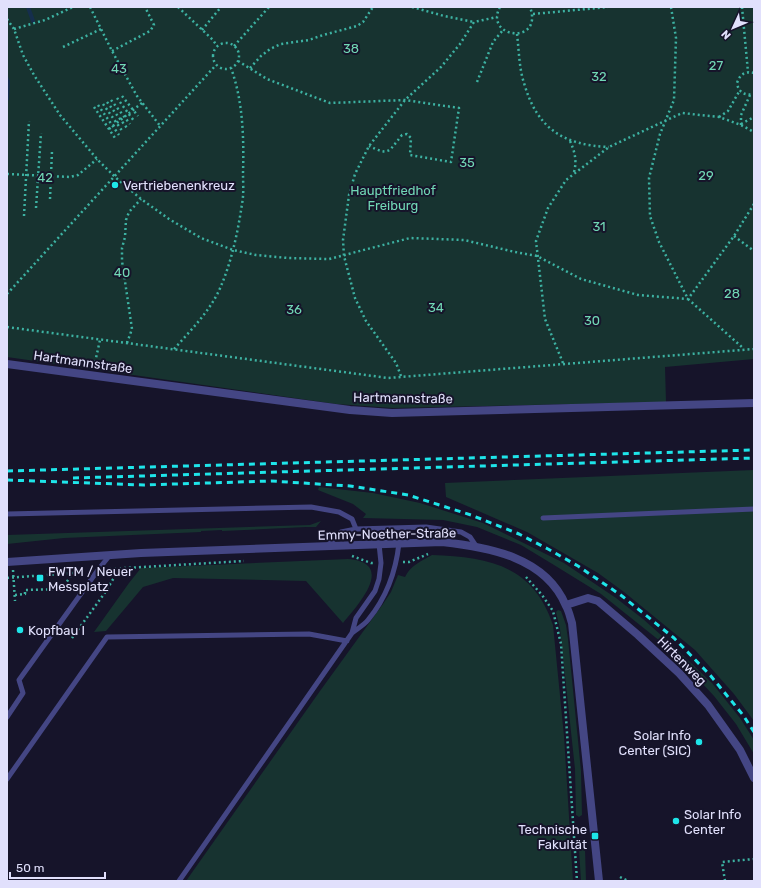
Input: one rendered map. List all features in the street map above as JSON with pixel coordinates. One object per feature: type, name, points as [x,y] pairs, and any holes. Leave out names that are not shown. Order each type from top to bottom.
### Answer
[{"type":"street","name":"Hartmannstraße","points":[[7,364],[350,410],[392,413],[754,403]]},
{"type":"street","name":"Emmy-Noether-Straße","points":[[7,562],[110,555],[442,542],[476,546],[512,556],[536,569],[553,584],[566,605],[572,623],[599,880]]},
{"type":"street","name":"Hirtenweg","points":[[566,605],[588,598],[598,601],[638,635],[679,673],[708,705],[740,750],[754,778]]},
{"type":"lane","points":[[7,514],[311,508],[339,512],[352,519],[356,529]]},
{"type":"lane","points":[[543,518],[754,509]]},
{"type":"lane","points":[[327,546],[341,532],[356,529],[426,527],[461,532],[470,537],[476,546]]},
{"type":"lane","points":[[352,633],[368,620],[383,598],[391,582],[399,543]]},
{"type":"lane","points":[[179,881],[352,633],[356,618],[375,591],[379,580],[379,544]]},
{"type":"lane","points":[[7,717],[23,693],[19,680],[110,555]]},
{"type":"lane","points":[[7,779],[107,637],[309,634],[347,641]]},
{"type":"path","points":[[14,29],[45,20],[72,7]]},
{"type":"path","points":[[90,7],[133,90],[161,127]]},
{"type":"path","points":[[112,51],[150,31],[154,25],[146,7]]},
{"type":"path","points":[[178,7],[217,46]]},
{"type":"path","points":[[202,30],[221,7]]},
{"type":"path","points":[[234,46],[269,7]]},
{"type":"path","points":[[250,68],[261,56],[276,46],[309,40],[357,26],[363,22],[373,7]]},
{"type":"path","points":[[412,7],[444,16],[474,22],[497,17]]},
{"type":"path","points":[[500,7],[497,17],[499,24],[503,30],[517,34],[524,32],[532,21],[530,7]]},
{"type":"path","points":[[532,14],[608,7]]},
{"type":"path","points":[[671,7],[676,38],[674,100],[665,121],[649,178],[650,216],[659,242],[688,299],[744,349]]},
{"type":"path","points":[[742,7],[748,72]]},
{"type":"path","points":[[7,19],[14,29],[23,55],[34,75],[60,115],[97,159],[115,177],[141,199],[169,219],[201,238],[232,250],[256,255],[288,258],[329,259],[410,238],[464,240],[537,256],[581,279],[638,295],[688,299]]},
{"type":"path","points":[[400,376],[396,363],[366,321],[355,298],[344,256],[343,240],[349,195],[355,174],[368,146],[405,100],[441,67],[460,44],[474,22]]},
{"type":"path","points":[[63,47],[101,29]]},
{"type":"path","points":[[477,82],[493,42],[503,30]]},
{"type":"path","points":[[517,34],[523,81],[533,108],[549,128],[570,141],[589,146],[609,147]]},
{"type":"path","points":[[226,43],[234,46],[238,50],[239,55],[236,65],[226,69],[216,65],[212,56],[217,46],[226,43]]},
{"type":"path","points":[[238,61],[267,79],[330,103],[405,100],[459,108],[451,162],[410,155],[412,138],[407,134],[402,135],[390,150],[386,152],[382,152],[368,146]]},
{"type":"path","points":[[7,294],[216,65]]},
{"type":"path","points":[[174,349],[202,318],[221,286],[232,250],[243,202],[244,148],[241,114],[235,79],[231,68]]},
{"type":"path","points":[[754,73],[744,73],[738,78],[737,82],[740,90],[744,94],[754,94]]},
{"type":"path","points":[[719,117],[728,111],[740,90]]},
{"type":"path","points":[[740,124],[741,115],[750,95]]},
{"type":"path","points":[[122,96],[138,116]]},
{"type":"path","points":[[117,98],[134,121]]},
{"type":"path","points":[[111,100],[130,124]]},
{"type":"path","points":[[107,102],[127,128]]},
{"type":"path","points":[[109,129],[142,103]]},
{"type":"path","points":[[103,104],[123,132]]},
{"type":"path","points":[[98,105],[119,135]]},
{"type":"path","points":[[94,107],[115,138]]},
{"type":"path","points":[[563,363],[545,319],[536,241],[548,208],[566,180],[609,147],[682,113],[719,117],[740,124],[754,132]]},
{"type":"path","points":[[740,124],[754,117]]},
{"type":"path","points":[[24,216],[29,121]]},
{"type":"path","points":[[36,208],[41,133]]},
{"type":"path","points":[[570,141],[576,163],[574,173]]},
{"type":"path","points":[[50,199],[52,151]]},
{"type":"path","points":[[7,174],[70,177],[78,175],[97,159]]},
{"type":"path","points":[[127,343],[132,329],[122,261],[122,248],[125,237],[126,220],[129,212],[141,199]]},
{"type":"path","points":[[688,299],[734,236],[754,204]]},
{"type":"path","points":[[734,236],[754,251]]},
{"type":"path","points":[[7,327],[388,378],[754,349]]},
{"type":"path","points":[[92,376],[100,340]]},
{"type":"path","points":[[396,562],[409,562],[424,554],[431,553]]},
{"type":"path","points":[[351,555],[370,563],[380,563]]},
{"type":"path","points":[[7,578],[72,574],[120,567],[248,561]]},
{"type":"path","points":[[72,638],[104,594],[120,567]]},
{"type":"path","points":[[15,594],[25,594],[25,590],[62,589],[72,574]]},
{"type":"path","points":[[521,574],[527,577],[542,595],[553,611],[558,627],[561,644],[568,735],[577,881]]},
{"type":"path","points":[[14,578],[15,601]]},
{"type":"path","points":[[725,881],[722,862],[754,859]]},
{"type":"path","points":[[620,877],[628,881]]},
{"type":"green space","name":"Hauptfriedhof Freiburg","points":[[7,7],[754,7],[754,359],[665,367],[666,402],[393,408],[336,404],[7,357]]},
{"type":"green space","points":[[754,470],[754,721],[734,694],[695,650],[624,592],[598,573],[527,532],[446,497],[445,483]]},
{"type":"green space","points":[[319,487],[373,493],[420,503],[483,523],[564,563],[616,598],[643,619],[712,683],[740,718],[754,740],[754,754],[736,724],[714,696],[670,649],[601,594],[554,565],[521,545],[477,527],[443,520],[363,518],[366,514],[353,504],[318,490]]},
{"type":"green space","points":[[321,521],[316,527],[64,538],[7,544],[7,535],[310,525]]},
{"type":"green space","points":[[432,555],[472,558],[490,562],[506,568],[521,577],[534,589],[544,605],[553,625],[564,736],[573,881],[186,881],[383,604],[391,592],[398,575],[405,577],[413,567]]},
{"type":"green space","points":[[348,559],[362,562],[370,568],[372,576],[370,585],[364,595],[343,623],[306,581],[173,578],[143,587],[106,631],[94,632],[141,568]]},
{"type":"green space","points":[[558,610],[561,611],[566,625],[568,639],[581,771],[582,815],[579,817],[576,815],[575,769],[560,629],[556,612]]},
{"type":"green space","points":[[585,849],[586,881],[581,881],[579,850]]},
{"type":"waterway","points":[[28,7],[33,21]]},
{"type":"waterway","points":[[7,79],[7,99]]},
{"type":"railway","points":[[7,471],[754,450]]},
{"type":"railway","points":[[73,478],[754,458]]},
{"type":"railway","points":[[7,480],[144,485],[271,481],[350,486],[408,495],[471,515],[519,534],[548,549],[578,566],[622,596],[674,638],[710,675],[743,715],[754,732]]},
{"type":"place","name":"Vertriebenenkreuz","points":[[115,185]]},
{"type":"place","name":"FWTM / Neuer Messplatz","points":[[40,578]]},
{"type":"place","name":"Kopfbau I","points":[[20,630]]},
{"type":"place","name":"Solar Info Center (SIC)","points":[[699,742]]},
{"type":"place","name":"Solar Info Center","points":[[676,821]]},
{"type":"place","name":"Technische Fakultät","points":[[595,836]]},
{"type":"park label","name":"38","points":[[351,48]]},
{"type":"park label","name":"27","points":[[716,65]]},
{"type":"park label","name":"43","points":[[119,68]]},
{"type":"park label","name":"32","points":[[599,76]]},
{"type":"park label","name":"35","points":[[467,162]]},
{"type":"park label","name":"29","points":[[706,175]]},
{"type":"park label","name":"42","points":[[45,177]]},
{"type":"park label","name":"31","points":[[599,226]]},
{"type":"park label","name":"40","points":[[122,272]]},
{"type":"park label","name":"28","points":[[732,293]]},
{"type":"park label","name":"34","points":[[436,307]]},
{"type":"park label","name":"36","points":[[294,309]]},
{"type":"park label","name":"30","points":[[592,320]]}]
